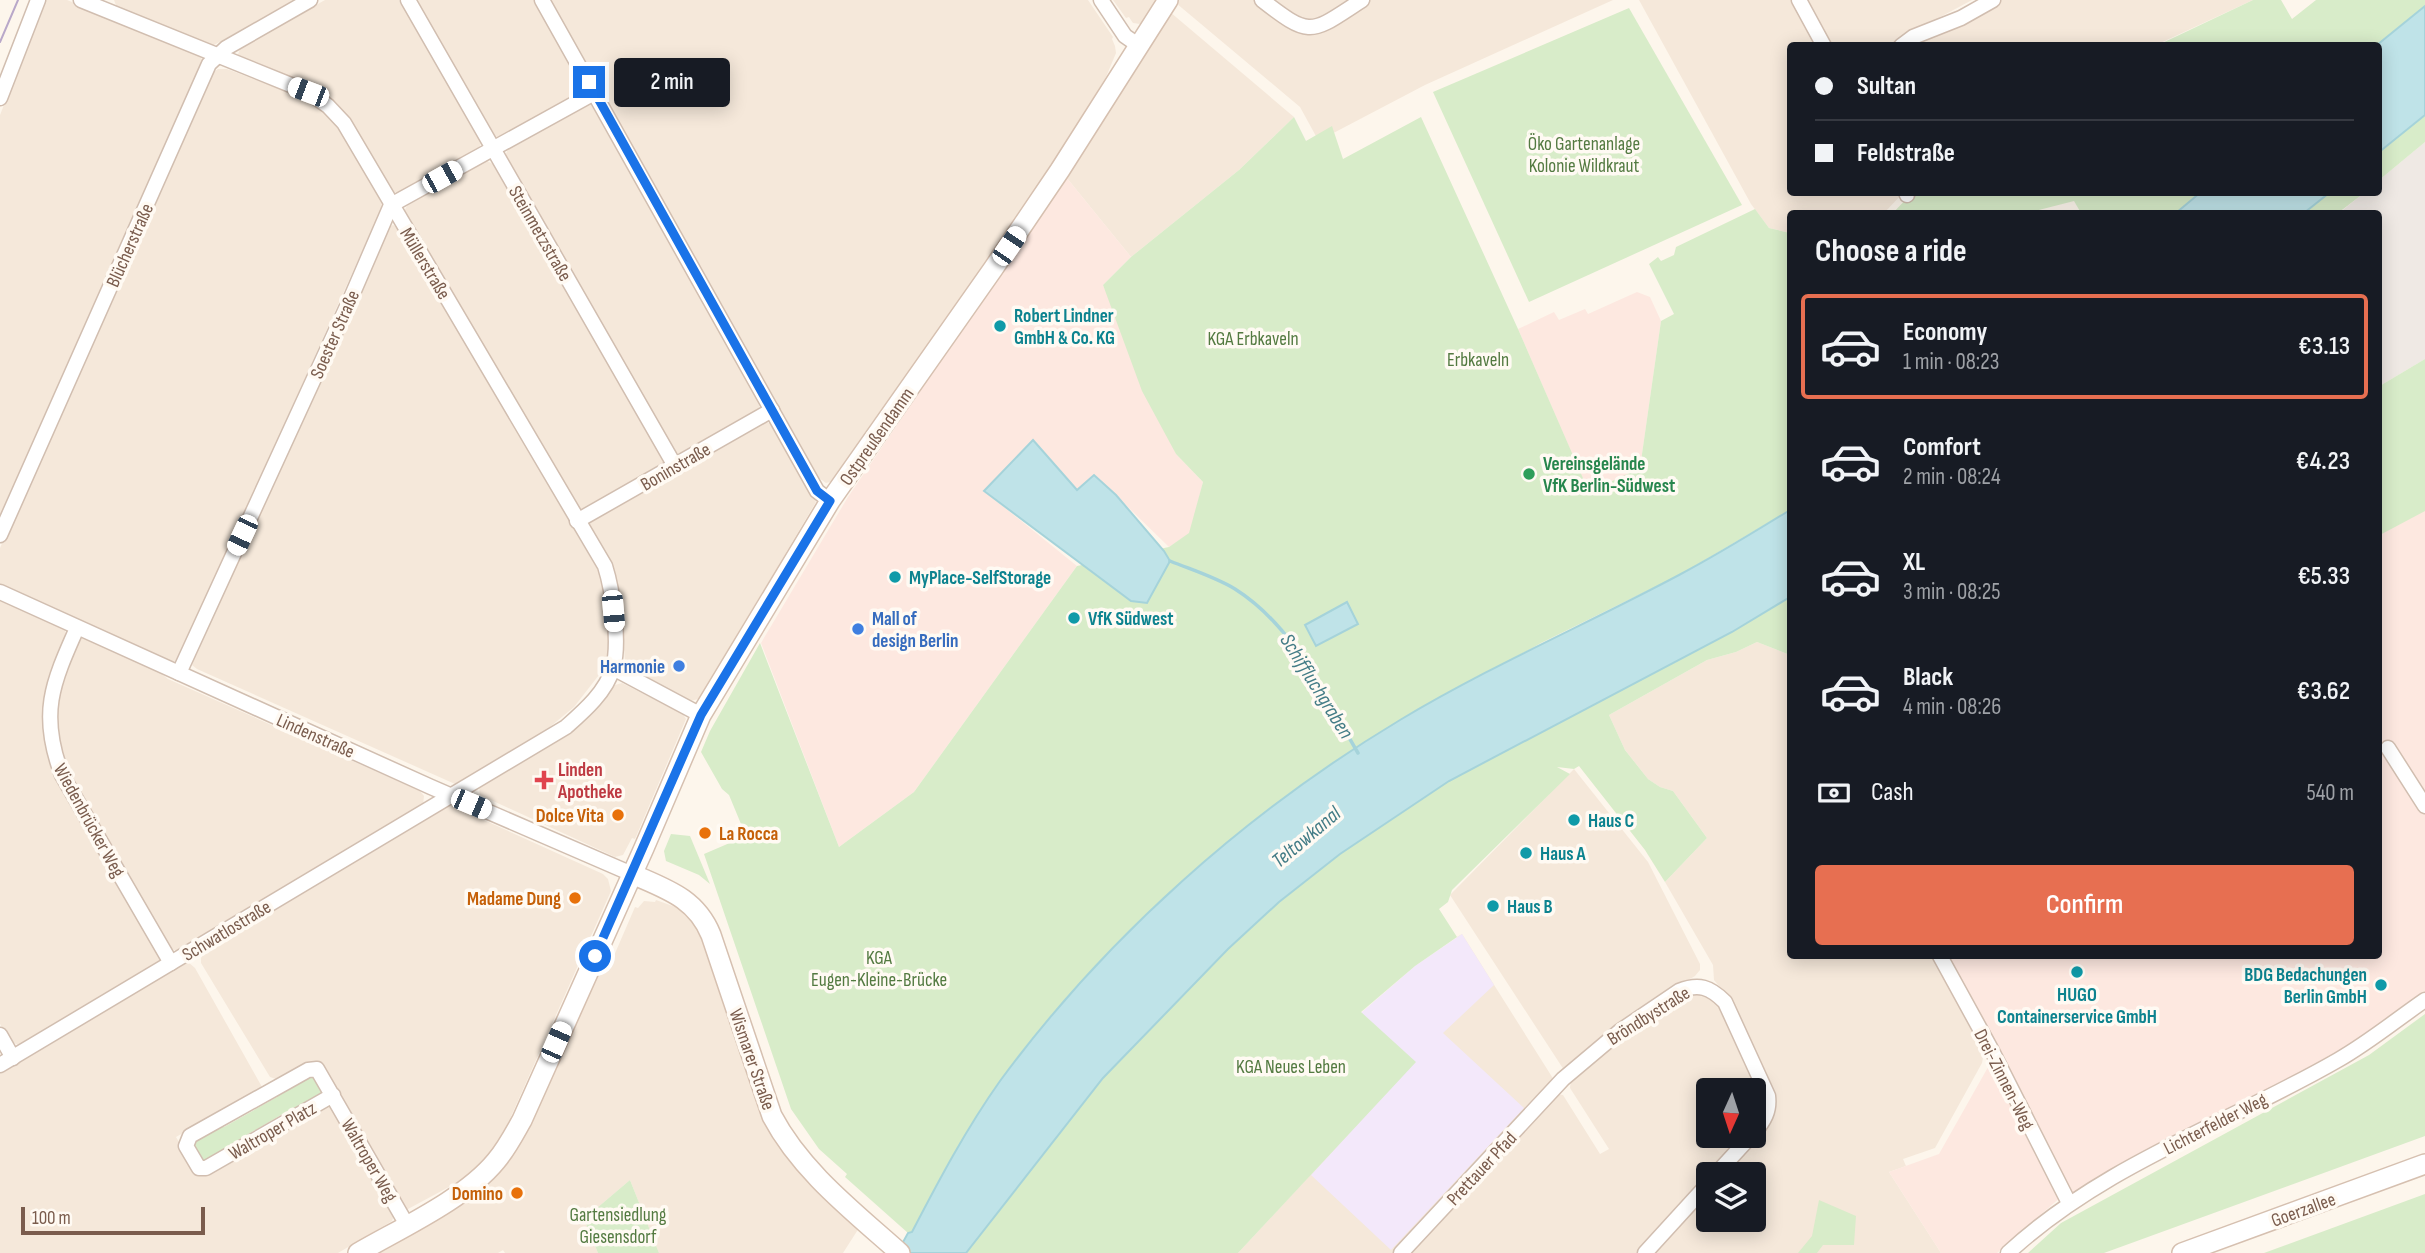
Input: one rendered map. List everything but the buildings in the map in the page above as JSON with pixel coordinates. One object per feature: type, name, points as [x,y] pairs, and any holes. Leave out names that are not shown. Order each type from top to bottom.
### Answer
[{"type":"main road","name":"Ostpreußendamm","points":[[358,1253],[469,1186],[496,1162],[506,1147],[522,1120],[701,715],[830,501],[1060,170],[1168,0]]},
{"type":"main road","name":"Wismarer Straße","points":[[632,874],[682,897],[701,914],[711,935],[768,1105],[783,1138],[813,1173],[894,1248]]},
{"type":"main road","name":"Goerzallee","points":[[2182,1253],[2425,1164]]},
{"type":"street","points":[[0,98],[38,0]]},
{"type":"street","name":"Müllerstraße","points":[[81,0],[106,5],[216,55],[308,92],[328,106],[344,123],[605,566],[615,629],[613,668],[601,690],[586,710],[566,727],[451,795]]},
{"type":"street","points":[[216,55],[310,0]]},
{"type":"street","name":"Steinmetzstraße","points":[[408,0],[675,466]]},
{"type":"street","points":[[542,0],[817,491],[830,501]]},
{"type":"street","points":[[1101,0],[1125,36],[1138,45]]},
{"type":"street","points":[[1262,0],[1287,19],[1306,28],[1317,27],[1362,0]]},
{"type":"street","points":[[1799,0],[1822,42]]},
{"type":"street","points":[[1906,42],[1961,18],[1993,0]]},
{"type":"street","name":"Blücherstraße","points":[[0,535],[209,64],[216,55]]},
{"type":"street","points":[[391,205],[594,93]]},
{"type":"street","name":"Soester Straße","points":[[179,673],[391,205]]},
{"type":"street","name":"Boninstraße","points":[[577,521],[772,410]]},
{"type":"street","name":"Lindenstraße","points":[[0,592],[632,874]]},
{"type":"street","name":"Wiedenbrücker Weg","points":[[77,628],[56,676],[51,697],[49,723],[55,757],[62,775],[171,963]]},
{"type":"street","points":[[613,668],[701,715]]},
{"type":"street","points":[[2388,748],[2425,806]]},
{"type":"street","name":"Schwatlostraße","points":[[6,1062],[451,795]]},
{"type":"street","name":"Drei-Zinnen-Weg","points":[[1942,959],[1991,1049],[2069,1203]]},
{"type":"street","name":"Bröndbystraße","points":[[1560,1083],[1622,1029],[1679,990],[1692,985],[1702,985],[1725,1002],[1760,1078]]},
{"type":"street","name":"Lichterfelder Weg","points":[[2008,1253],[2069,1203],[2202,1128],[2339,1060],[2425,1000]]},
{"type":"street","points":[[0,1035],[6,1062]]},
{"type":"street","name":"Waltroper Platz","points":[[317,1069],[333,1095],[206,1168],[199,1168],[186,1146],[190,1136],[308,1070],[317,1069]]},
{"type":"street","name":"Prettauer Pfad","points":[[1401,1253],[1560,1083]]},
{"type":"street","name":"Bröndbystraße","points":[[1766,1092],[1766,1114]]},
{"type":"street","name":"Waltroper Weg","points":[[333,1095],[407,1225]]},
{"type":"street","name":"Bröndbystraße","points":[[1727,1162],[1739,1148]]},
{"type":"street","points":[[1645,1253],[1696,1197]]},
{"type":"shaded area","points":[[45,0],[67,0],[197,52],[203,61],[0,521],[0,115]]},
{"type":"shaded area","points":[[114,0],[296,0],[212,46],[117,8]]},
{"type":"shaded area","points":[[325,0],[399,0],[481,143],[479,148],[399,193],[394,192],[352,122],[335,102],[313,86],[238,55],[240,48]]},
{"type":"shaded area","points":[[416,0],[534,0],[583,87],[582,91],[496,137]]},
{"type":"shaded area","points":[[551,0],[1088,0],[1113,37],[1116,53],[1106,77],[1064,146],[1048,179],[833,481],[826,483],[819,478]]},
{"type":"shaded area","points":[[1113,0],[1161,0],[1145,23],[1140,24],[1133,23],[1129,17],[1126,18]]},
{"type":"shaded area","points":[[1178,0],[1613,0],[1425,85],[1322,139],[1317,138],[1300,107],[1176,3]]},
{"type":"shaded area","points":[[1639,0],[1794,0],[1818,42],[1787,42],[1787,196],[1900,196],[1887,210],[1787,210],[1787,232],[1769,228],[1751,204]]},
{"type":"shaded area","points":[[1804,0],[1972,0],[1893,42],[1826,42]]},
{"type":"shaded area","points":[[1991,0],[2253,0],[2162,42],[1918,42]]},
{"type":"shaded area","points":[[1170,12],[1294,117],[1239,170],[1131,257],[1066,177]]},
{"type":"shaded area","points":[[218,69],[227,69],[303,98],[324,111],[337,125],[382,203],[185,645],[176,661],[170,662],[0,585],[0,548],[212,73]]},
{"type":"shaded area","points":[[590,103],[760,403],[759,410],[680,454],[676,453],[505,156],[508,149]]},
{"type":"shaded area","points":[[2425,142],[2425,359],[2382,385],[2382,210],[2343,210],[2360,196],[2382,196],[2382,178]]},
{"type":"shaded area","points":[[487,161],[493,164],[663,461],[582,509],[577,507],[404,211],[407,206]]},
{"type":"shaded area","points":[[1066,177],[1131,257],[1103,285],[1176,454],[1203,482],[1190,533],[1169,547],[1095,475],[1078,491],[1034,440],[984,491],[1077,566],[914,792],[839,847],[761,643],[848,497]]},
{"type":"shaded area","points":[[389,227],[397,227],[596,567],[602,578],[608,617],[609,655],[606,666],[574,707],[545,731],[455,784],[192,665]]},
{"type":"shaded area","points":[[1637,292],[1650,297],[1661,321],[1640,468],[1589,493],[1518,329],[1554,312],[1559,320],[1585,309],[1588,314]]},
{"type":"shaded area","points":[[766,422],[772,424],[816,502],[699,699],[689,701],[625,662],[615,575],[589,523]]},
{"type":"shaded area","points":[[2425,483],[2425,1006],[2107,1185],[2062,1196],[1997,1253],[1941,1253],[1889,1172],[1939,1154],[1996,1053],[1947,959],[2382,959],[2382,505]]},
{"type":"shaded area","points":[[0,598],[65,628],[66,637],[46,689],[44,729],[47,752],[65,793],[161,958],[156,966],[20,1046],[10,1041],[0,1024]]},
{"type":"shaded area","points":[[84,637],[154,668],[168,679],[420,791],[424,796],[423,805],[179,951],[170,949],[67,774],[57,744],[55,701],[78,639]]},
{"type":"shaded area","points":[[1757,642],[1787,654],[1787,959],[1939,959],[1985,1047],[1982,1063],[1935,1148],[1903,1159],[1906,1166],[1889,1172],[1941,1253],[1653,1253],[1696,1206],[1696,1232],[1766,1232],[1766,1162],[1735,1162],[1747,1148],[1766,1148],[1766,1126],[1775,1104],[1766,1078],[1764,1078],[1728,997],[1714,980],[1713,965],[1665,882],[1707,838],[1673,791],[1648,779],[1625,750],[1609,715],[1707,660],[1736,652]]},
{"type":"shaded area","points":[[622,683],[683,714],[686,719],[635,839],[632,838],[623,855],[615,857],[480,795],[479,786],[615,685]]},
{"type":"shaded area","points":[[1574,769],[1648,862],[1700,964],[1700,970],[1695,976],[1635,1012],[1564,1070],[1450,895]]},
{"type":"shaded area","points":[[443,806],[453,806],[603,874],[608,879],[611,891],[505,1130],[494,1148],[460,1181],[404,1209],[319,1062],[309,1062],[279,1080],[270,1077],[201,963],[201,958],[204,952]]},
{"type":"shaded area","points":[[656,900],[681,909],[696,925],[703,938],[760,1109],[859,1228],[843,1253],[659,1253],[630,1180],[584,1219],[598,1253],[505,1253],[503,1250],[498,1253],[378,1253],[466,1201],[494,1179],[507,1163],[528,1125],[595,979],[613,958],[635,907],[638,908],[644,901]]},
{"type":"shaded area","points":[[1462,934],[1554,1080],[1394,1253],[1238,1253],[1415,1062],[1457,937]]},
{"type":"shaded area","points":[[1462,934],[1494,985],[1443,1033],[1524,1108],[1391,1250],[1311,1175],[1415,1062],[1361,1013],[1415,966]]},
{"type":"shaded area","points":[[188,962],[195,968],[262,1087],[176,1137],[194,1168],[324,1104],[331,1105],[394,1215],[392,1221],[338,1253],[0,1253],[0,1072]]},
{"type":"shaded area","points":[[1704,993],[1720,1005],[1755,1078],[1696,1078],[1696,1148],[1733,1148],[1721,1162],[1696,1162],[1696,1190],[1637,1253],[1409,1253],[1557,1094],[1563,1095],[1600,1154],[1609,1149],[1570,1088],[1571,1079],[1602,1051],[1682,995]]},
{"type":"green space","points":[[2253,0],[2281,0],[2292,19],[2316,0],[2425,0],[2425,6],[2381,42],[2164,42]]},
{"type":"green space","name":"Öko Gartenanlage Kolonie Wildkraut","points":[[1629,8],[1742,205],[1529,302],[1433,92]]},
{"type":"green space","points":[[2425,115],[2425,142],[2382,178],[2382,150]]},
{"type":"green space","points":[[1294,117],[1306,141],[1332,126],[1343,159],[1421,117],[1589,492],[1640,468],[1661,321],[1674,314],[1649,264],[1658,257],[1661,261],[1674,255],[1676,247],[1755,209],[1769,228],[1787,232],[1787,512],[1681,574],[1541,643],[1398,722],[1318,774],[1245,829],[1172,891],[1066,998],[1031,1041],[943,1173],[912,1232],[908,1233],[845,1177],[847,1174],[819,1149],[791,1109],[704,854],[746,836],[729,795],[722,789],[701,752],[760,643],[839,847],[914,792],[1077,566],[1169,547],[1189,533],[1203,482],[1176,454],[1142,391],[1103,285],[1131,257],[1239,170]]},
{"type":"green space","points":[[1909,196],[2197,196],[2180,210],[2079,210],[2074,201],[2039,210],[1896,210]]},
{"type":"green space","points":[[2325,196],[2360,196],[2342,210],[2309,210]]},
{"type":"green space","points":[[2425,359],[2425,511],[2382,534],[2382,385]]},
{"type":"green space","name":"KGA Neues Leben","points":[[1787,599],[1787,654],[1757,642],[1736,652],[1707,660],[1609,715],[1625,750],[1648,779],[1673,791],[1707,838],[1665,882],[1645,850],[1579,766],[1574,769],[1557,767],[1570,774],[1452,890],[1448,902],[1439,909],[1457,937],[1415,966],[1361,1012],[1416,1062],[1238,1253],[966,1253],[1103,1078],[1228,949],[1279,902],[1340,854],[1449,781],[1732,632]]},
{"type":"green space","points":[[671,834],[690,836],[710,884],[699,875],[666,861],[664,851]]},
{"type":"green space","points":[[2425,1014],[2425,1136],[2104,1253],[2028,1253],[2061,1223],[2369,1055]]},
{"type":"green space","points":[[305,1075],[314,1076],[323,1094],[293,1114],[286,1112],[233,1143],[232,1150],[209,1162],[202,1161],[194,1148],[193,1138],[218,1124],[224,1127],[277,1097],[279,1090]]},
{"type":"green space","name":"Gartensiedlung Giesensdorf","points":[[630,1180],[659,1253],[598,1253],[584,1219]]},
{"type":"green space","points":[[2425,1194],[2425,1253],[2264,1253]]},
{"type":"green space","points":[[1819,1200],[1856,1216],[1854,1245],[1823,1245],[1817,1253],[1798,1253],[1812,1236]]},
{"type":"water","points":[[2425,6],[2425,115],[2382,150],[2382,42]]},
{"type":"water","points":[[2196,196],[2325,196],[2308,210],[2180,210]]},
{"type":"water","points":[[1033,440],[1077,490],[1094,475],[1116,495],[1164,551],[1170,561],[1147,603],[1131,601],[984,491]]},
{"type":"water","name":"Teltowkanal","points":[[1787,512],[1787,599],[1732,632],[1449,781],[1340,854],[1279,902],[1228,949],[1103,1078],[966,1253],[897,1253],[1000,1081],[1041,1028],[1086,977],[1182,881],[1288,795],[1400,720],[1469,681],[1644,593]]},
{"type":"water","points":[[1347,602],[1358,624],[1316,646],[1305,625]]},
{"type":"waterway","name":"Schiffluchgraben","points":[[1170,561],[1235,589],[1275,622],[1320,685],[1358,753]]},
{"type":"tram line","points":[[0,42],[18,0]]},
{"type":"place","name":"Robert Lindner GmbH & Co. KG","points":[[1000,326]]},
{"type":"place","name":"Vereinsgelände VfK Berlin-Südwest","points":[[1529,474]]},
{"type":"place","name":"MyPlace-SelfStorage","points":[[895,577]]},
{"type":"place","name":"VfK Südwest","points":[[1074,618]]},
{"type":"place","name":"Mall of design Berlin","points":[[858,629]]},
{"type":"place","name":"Harmonie","points":[[679,666]]},
{"type":"place","name":"Linden Apotheke","points":[[544,780]]},
{"type":"place","name":"Dolce Vita","points":[[618,815]]},
{"type":"place","name":"Haus C","points":[[1574,820]]},
{"type":"place","name":"La Rocca","points":[[705,833]]},
{"type":"place","name":"Haus A","points":[[1526,853]]},
{"type":"place","name":"Madame Dung","points":[[575,898]]},
{"type":"place","name":"Haus B","points":[[1493,906]]},
{"type":"place","name":"HUGO Containerservice GmbH","points":[[2077,972]]},
{"type":"place","name":"BDG Bedachungen Berlin GmbH","points":[[2381,985]]},
{"type":"place","name":"Domino","points":[[517,1193]]},
{"type":"route","points":[[589,82],[817,491],[830,501],[753,629],[746,636],[701,715],[595,956]]},
{"type":"park label","name":"KGA Erbkaveln","points":[[1253,338]]},
{"type":"park label","name":"Erbkaveln","points":[[1478,359]]},
{"type":"park label","name":"KGA Eugen-Kleine-Brücke","points":[[879,968]]}]
